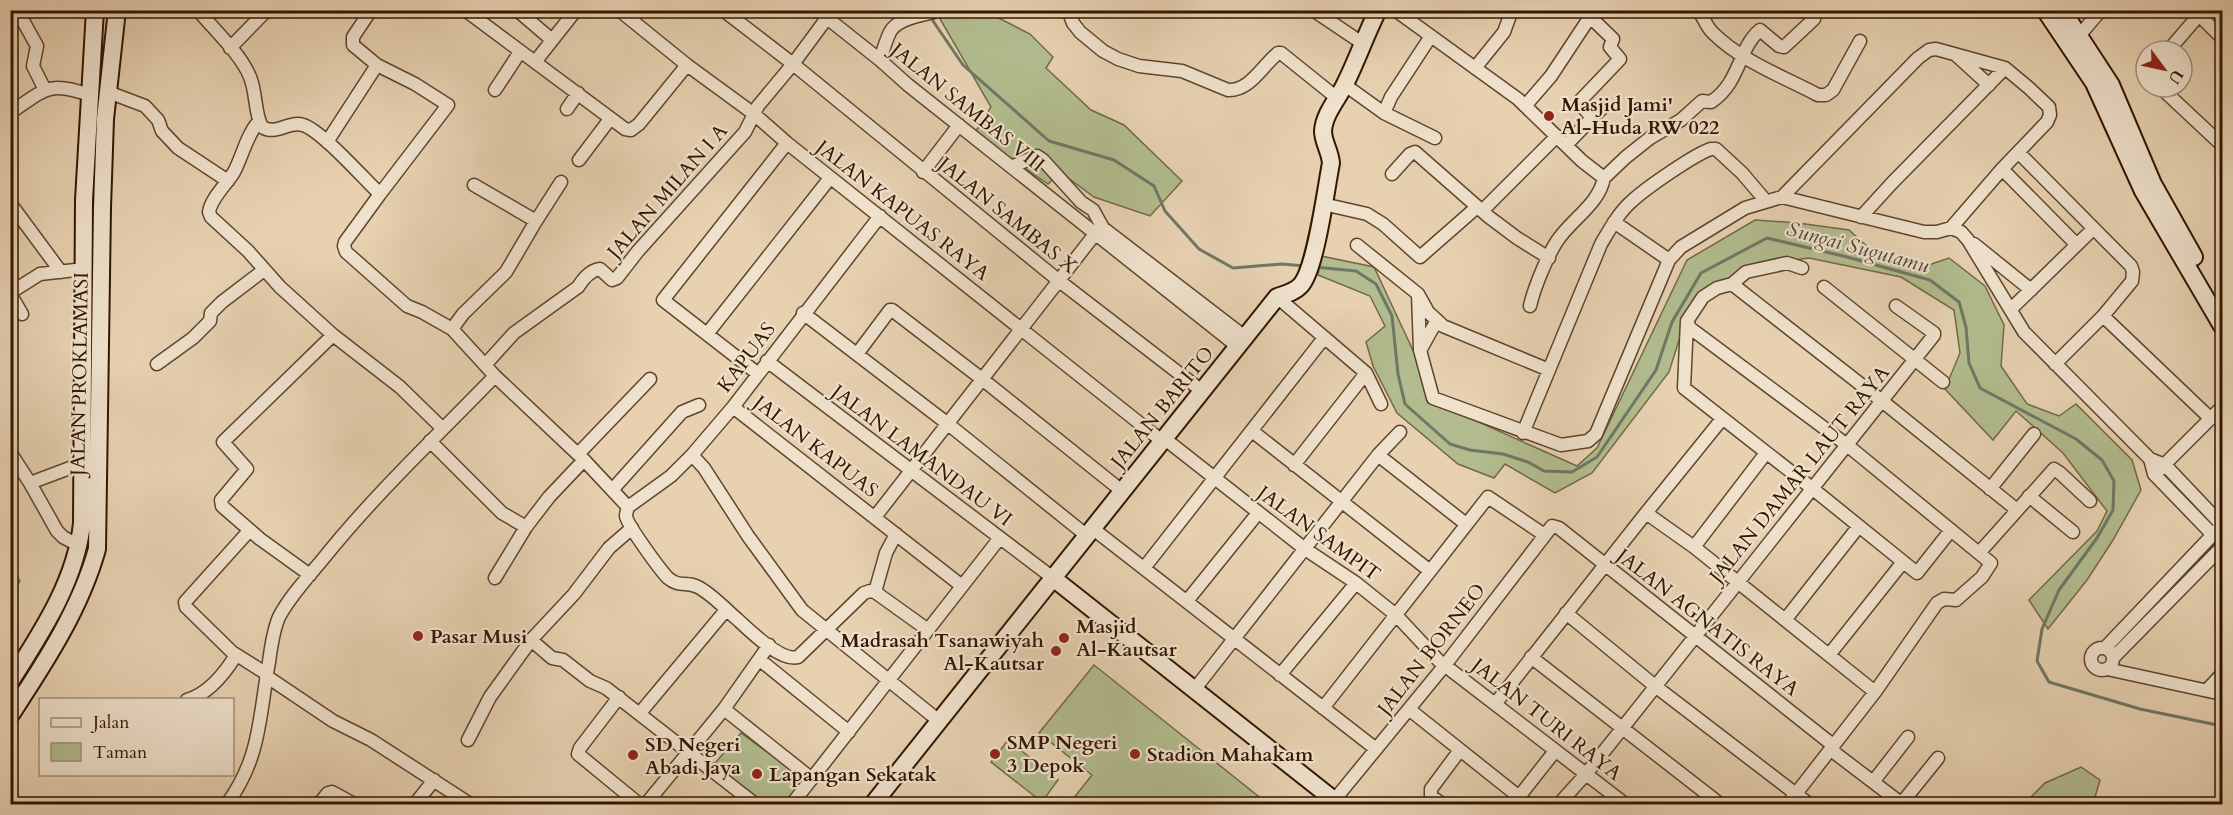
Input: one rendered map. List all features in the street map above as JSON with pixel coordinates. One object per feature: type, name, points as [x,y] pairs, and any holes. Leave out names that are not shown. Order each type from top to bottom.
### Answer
[{"type":"street","points":[[17,10],[37,46],[33,66],[45,90]]},
{"type":"street","name":"JALAN PROKLAMASI","points":[[10,682],[55,607],[80,546],[83,463],[84,200],[95,10]]},
{"type":"street","name":"JALAN PROKLAMASI","points":[[10,716],[71,614],[97,549],[102,208],[108,87],[117,10]]},
{"type":"street","points":[[198,10],[230,48],[250,77],[258,121],[262,128],[273,131],[299,123],[314,130],[380,194]]},
{"type":"street","points":[[230,48],[267,10]]},
{"type":"street","points":[[371,10],[352,37],[351,42],[377,65],[415,84],[448,105],[345,242],[346,252],[407,306],[452,329],[495,376],[613,489],[628,507],[626,518],[632,528],[656,565],[670,579],[680,585],[696,586],[783,655],[792,659],[798,657],[864,593],[870,591],[928,630]]},
{"type":"street","points":[[465,10],[625,129],[631,130],[639,124],[687,65]]},
{"type":"street","points":[[517,10],[552,40]]},
{"type":"street","points":[[535,62],[576,10]]},
{"type":"street","name":"JALAN KAPUAS RAYA","points":[[619,10],[687,65],[754,114],[830,178],[1163,440]]},
{"type":"street","name":"JALAN SAMBAS X","points":[[723,10],[793,64],[1058,280],[1202,391]]},
{"type":"street","points":[[880,60],[891,31],[896,26],[904,20],[939,10]]},
{"type":"street","points":[[1068,10],[1072,23],[1080,32],[1103,51],[1118,59],[1139,66],[1182,71],[1228,90],[1234,90],[1244,87],[1271,58],[1281,53],[1341,92],[1436,138]]},
{"type":"street","points":[[1313,10],[1362,43]]},
{"type":"street","points":[[1378,10],[1341,92],[1324,121],[1323,133],[1330,162],[1323,204],[1367,214],[1383,224],[1420,257],[1602,108]]},
{"type":"street","points":[[1395,10],[1525,106],[1582,161],[1604,178]]},
{"type":"street","points":[[1475,68],[1503,34],[1512,10]]},
{"type":"street","points":[[1530,306],[1533,292],[1558,239],[1596,197],[1604,178],[1650,138],[1681,120],[1702,101],[1711,102],[1717,98],[1734,77],[1748,44],[1760,30],[1779,46],[1784,47],[1814,19],[1815,15],[1812,10]]},
{"type":"street","points":[[2045,10],[2101,95],[2143,191],[2223,326]]},
{"type":"street","points":[[2062,10],[2111,85],[2153,184],[2223,305]]},
{"type":"street","points":[[2078,37],[2101,10]]},
{"type":"street","points":[[1699,11],[1712,32],[1744,56],[1818,95],[1826,95],[1833,90],[1860,41]]},
{"type":"street","points":[[754,114],[780,77],[793,64],[821,13]]},
{"type":"street","name":"JALAN SAMBAS VIII","points":[[821,13],[1095,234],[1241,342]]},
{"type":"street","points":[[2177,39],[2198,13],[2223,38]]},
{"type":"street","points":[[1525,106],[1551,76],[1586,14],[1613,39],[1610,47],[1620,59],[1581,100],[1580,104],[1591,117]]},
{"type":"street","points":[[1384,113],[1391,97],[1431,36]]},
{"type":"street","points":[[1418,294],[1420,350],[1433,398],[1523,433],[1561,445],[1588,441],[1596,434],[1669,260],[1681,248],[1745,208],[1782,197],[1923,232],[1937,232],[1951,228],[2002,169],[2047,122],[2050,115],[2049,107],[2005,68],[1953,52],[1929,50],[1918,58],[1782,197]]},
{"type":"street","points":[[495,90],[520,52]]},
{"type":"street","points":[[1953,52],[1989,85]]},
{"type":"street","points":[[327,142],[377,65]]},
{"type":"street","points":[[1861,218],[1892,183],[2005,68]]},
{"type":"street","points":[[10,113],[45,90],[59,87],[108,87],[145,106],[178,148],[228,181]]},
{"type":"street","points":[[567,109],[578,93]]},
{"type":"street","points":[[2173,99],[2223,145]]},
{"type":"street","name":"JALAN MILAN I A","points":[[484,365],[514,333],[578,286],[585,277],[598,268],[612,279],[617,278],[638,251],[745,132],[754,114]]},
{"type":"street","points":[[579,159],[610,119]]},
{"type":"street","points":[[258,121],[251,131],[240,160],[211,204],[209,212],[215,221],[248,251],[264,270],[333,335],[380,370],[442,428]]},
{"type":"street","points":[[923,172],[959,125]]},
{"type":"street","points":[[757,373],[663,300],[787,143]]},
{"type":"street","points":[[1523,433],[1589,271],[1614,222],[1631,201],[1677,169],[1712,149],[1742,173],[1765,201]]},
{"type":"street","points":[[1392,174],[1410,154],[1415,152],[1479,209],[1517,238],[1549,258]]},
{"type":"street","points":[[2019,152],[2092,229],[2131,266],[2133,272],[2132,281],[2103,316],[2055,364]]},
{"type":"street","points":[[1011,167],[1037,156],[1051,168],[1081,202],[1093,210],[1103,228],[1241,342]]},
{"type":"street","points":[[2002,169],[2076,244]]},
{"type":"street","points":[[707,334],[830,178]]},
{"type":"street","points":[[452,329],[463,314],[506,272],[561,182]]},
{"type":"street","points":[[474,185],[536,221]]},
{"type":"street","points":[[10,203],[61,272]]},
{"type":"street","name":"JALAN BARITO","points":[[873,804],[1276,297],[1292,292],[1300,286],[1311,265],[1323,204]]},
{"type":"street","name":"KAPUAS","points":[[628,507],[671,476],[692,455],[733,407],[803,313],[880,216]]},
{"type":"street","points":[[1614,222],[1669,260]]},
{"type":"street","points":[[1951,228],[1961,232],[1968,240],[2024,332],[2150,459],[2164,465],[2222,525],[2105,648],[2095,650],[2091,660],[2097,669],[2110,663],[2223,547]]},
{"type":"street","points":[[2011,309],[2092,229]]},
{"type":"street","name":"JALAN KAPUAS","points":[[874,517],[1095,234]]},
{"type":"street","points":[[1968,240],[2031,290]]},
{"type":"street","points":[[1357,245],[1418,294],[1428,312],[1443,326],[1549,370]]},
{"type":"street","points":[[1802,268],[1787,263],[1746,272],[1732,284],[1717,288],[1703,297],[1687,321],[1684,388],[1917,573],[1952,530]]},
{"type":"street","points":[[22,314],[12,297],[13,291],[35,276],[84,270]]},
{"type":"street","points":[[157,364],[193,338],[210,321],[211,313],[222,302],[264,270]]},
{"type":"street","points":[[1732,284],[2018,510]]},
{"type":"street","points":[[1824,287],[1943,382]]},
{"type":"street","points":[[1276,297],[1366,373],[1381,404]]},
{"type":"street","name":"JALAN DAMAR LAUT RAYA","points":[[1559,804],[1586,774],[1934,335],[1896,306]]},
{"type":"street","points":[[857,354],[892,310],[1122,491]]},
{"type":"street","points":[[803,313],[1089,531],[1144,568],[1376,749]]},
{"type":"street","points":[[2103,316],[2211,419]]},
{"type":"street","points":[[1420,350],[1437,320]]},
{"type":"street","points":[[1687,321],[1690,328],[1847,445],[1991,563],[1989,570],[1956,600],[1944,599],[1937,603],[1875,692],[1792,800]]},
{"type":"street","points":[[310,575],[249,531],[220,503],[247,469],[223,442],[333,335]]},
{"type":"street","points":[[1144,568],[1324,338]]},
{"type":"street","name":"JALAN LAMANDAU VI","points":[[767,361],[1053,578]]},
{"type":"street","points":[[1294,465],[1366,373]]},
{"type":"street","points":[[227,804],[240,786],[250,764],[259,730],[278,619],[310,575],[363,511],[495,376]]},
{"type":"street","points":[[495,578],[526,527],[549,497],[650,379]]},
{"type":"street","points":[[613,489],[682,412],[699,405]]},
{"type":"street","name":"JALAN KAPUAS","points":[[733,407],[962,586]]},
{"type":"street","points":[[2154,474],[2223,407]]},
{"type":"street","points":[[1495,704],[1722,419]]},
{"type":"street","points":[[1252,431],[1430,571]]},
{"type":"street","points":[[1194,690],[1341,501],[1400,432]]},
{"type":"street","points":[[1990,489],[2034,434]]},
{"type":"street","name":"JALAN SAMPIT","points":[[1163,440],[1305,549],[1356,583],[1396,615],[1445,665]]},
{"type":"street","points":[[430,441],[502,513],[526,527]]},
{"type":"street","points":[[10,452],[57,531],[80,546]]},
{"type":"street","points":[[1694,547],[1766,453]]},
{"type":"street","points":[[692,455],[704,468],[748,536],[802,610],[939,721]]},
{"type":"street","points":[[1378,455],[1466,524]]},
{"type":"street","points":[[2150,459],[2154,474],[2213,535]]},
{"type":"street","points":[[30,483],[83,463]]},
{"type":"street","points":[[1979,553],[2054,469],[2090,501]]},
{"type":"street","points":[[2029,496],[2073,532]]},
{"type":"street","points":[[1323,708],[1488,497],[1544,534]]},
{"type":"street","points":[[1186,601],[1258,513]]},
{"type":"street","points":[[1646,513],[1694,547],[1875,692]]},
{"type":"street","name":"JALAN AGNATIS RAYA","points":[[1544,534],[1552,526],[1559,528],[1902,804]]},
{"type":"street","points":[[1785,620],[1859,526]]},
{"type":"street","points":[[468,740],[490,697],[531,640],[574,594],[609,548],[632,528]]},
{"type":"street","points":[[249,531],[185,602],[186,607],[236,655],[333,722],[370,740],[470,804]]},
{"type":"street","points":[[874,592],[886,553],[896,534]]},
{"type":"street","name":"JALAN BORNEO","points":[[1335,803],[1445,665],[1544,534]]},
{"type":"street","points":[[792,804],[999,539]]},
{"type":"street","points":[[1829,655],[1903,562]]},
{"type":"street","points":[[74,564],[92,565]]},
{"type":"street","points":[[1053,578],[1335,803]]},
{"type":"street","points":[[1281,675],[1356,583]]},
{"type":"street","points":[[640,713],[726,610]]},
{"type":"street","points":[[1566,613],[1792,800],[1809,804]]},
{"type":"street","points":[[531,640],[552,658],[563,660],[590,681],[603,686],[756,804]]},
{"type":"street","points":[[653,802],[769,645]]},
{"type":"street","points":[[2105,648],[2112,652],[2110,663]]},
{"type":"street","points":[[194,698],[225,671],[236,655]]},
{"type":"street","points":[[27,656],[42,665]]},
{"type":"street","points":[[1532,657],[1720,804]]},
{"type":"street","points":[[760,660],[849,732]]},
{"type":"street","points":[[2110,663],[2223,694]]},
{"type":"street","name":"JALAN TURI RAYA","points":[[1445,665],[1622,804]]},
{"type":"street","points":[[2207,690],[2223,674]]},
{"type":"street","points":[[619,698],[585,741],[578,754],[639,804]]},
{"type":"street","points":[[723,709],[812,779]]},
{"type":"street","points":[[1410,710],[1523,801],[1555,751]]},
{"type":"street","points":[[1873,782],[1908,737]]},
{"type":"street","points":[[1442,804],[1431,796],[1431,789],[1461,750]]},
{"type":"street","points":[[1902,804],[1938,758]]},
{"type":"street","points":[[415,804],[434,780]]},
{"type":"street","points":[[319,804],[328,793],[332,792],[354,804]]},
{"type":"green space","points":[[896,11],[985,11],[1030,34],[1053,57],[1046,68],[1091,110],[1124,125],[1182,181],[1150,216],[1094,197],[1060,172],[1048,184],[974,134],[991,107],[939,17],[904,17]]},
{"type":"green space","points":[[1755,220],[1849,230],[1869,248],[1923,267],[1949,258],[1985,286],[2004,325],[2001,366],[2027,404],[2059,416],[2076,404],[2132,460],[2141,490],[2087,580],[2048,629],[2029,600],[2097,531],[2107,511],[2063,453],[2016,411],[1993,440],[1945,389],[1960,353],[1954,310],[1901,277],[1809,258],[1759,265],[1714,289],[1686,318],[1669,372],[1592,473],[1555,493],[1505,464],[1494,478],[1458,464],[1397,413],[1373,366],[1366,342],[1385,326],[1370,296],[1318,275],[1321,256],[1374,267],[1438,404],[1577,466],[1597,448],[1687,260]]},
{"type":"green space","name":"Stadion Mahakam","points":[[1094,665],[1268,804],[1069,804],[1092,775],[1039,733]]},
{"type":"green space","name":"Lapangan Sekatak","points":[[741,733],[804,779],[785,804],[758,804],[710,769]]},
{"type":"green space","points":[[1008,740],[1058,780],[1042,802],[991,762]]},
{"type":"green space","points":[[2081,767],[2100,780],[2093,804],[2024,804],[2045,783]]},
{"type":"shaded area","points":[[10,565],[20,581],[11,596],[10,596]]},
{"type":"waterway","name":"Sungai Sugutamu","points":[[933,15],[933,21],[963,65],[1049,141],[1114,160],[1154,186],[1165,211],[1199,249],[1233,268],[1282,264],[1305,266]]},
{"type":"waterway","name":"Sungai Sugutamu","points":[[1314,267],[1356,271],[1376,284],[1392,316],[1398,374],[1405,404],[1450,444],[1470,450],[1503,454],[1528,462],[1544,471],[1572,472],[1597,457],[1656,370],[1672,322],[1701,273],[1767,238],[1930,280],[1959,302],[1966,327],[1969,363],[1980,388],[2076,439],[2102,460],[2114,481],[2113,510],[2097,538],[2059,590],[2042,629],[2037,661],[2049,682],[2140,709],[2222,726]]},
{"type":"place","name":"Masjid Jami' Al-Huda RW 022","points":[[1549,116]]},
{"type":"place","name":"Pasar Musi","points":[[418,636]]},
{"type":"place","name":"Masjid Al-Kautsar","points":[[1064,638]]},
{"type":"place","name":"Madrasah Tsanawiyah Al-Kautsar","points":[[1056,651]]},
{"type":"place","name":"SMP Negeri 3 Depok","points":[[995,754]]},
{"type":"place","name":"Stadion Mahakam","points":[[1135,754]]},
{"type":"place","name":"SD Negeri Abadi Jaya","points":[[633,755]]},
{"type":"place","name":"Lapangan Sekatak","points":[[757,774]]}]
